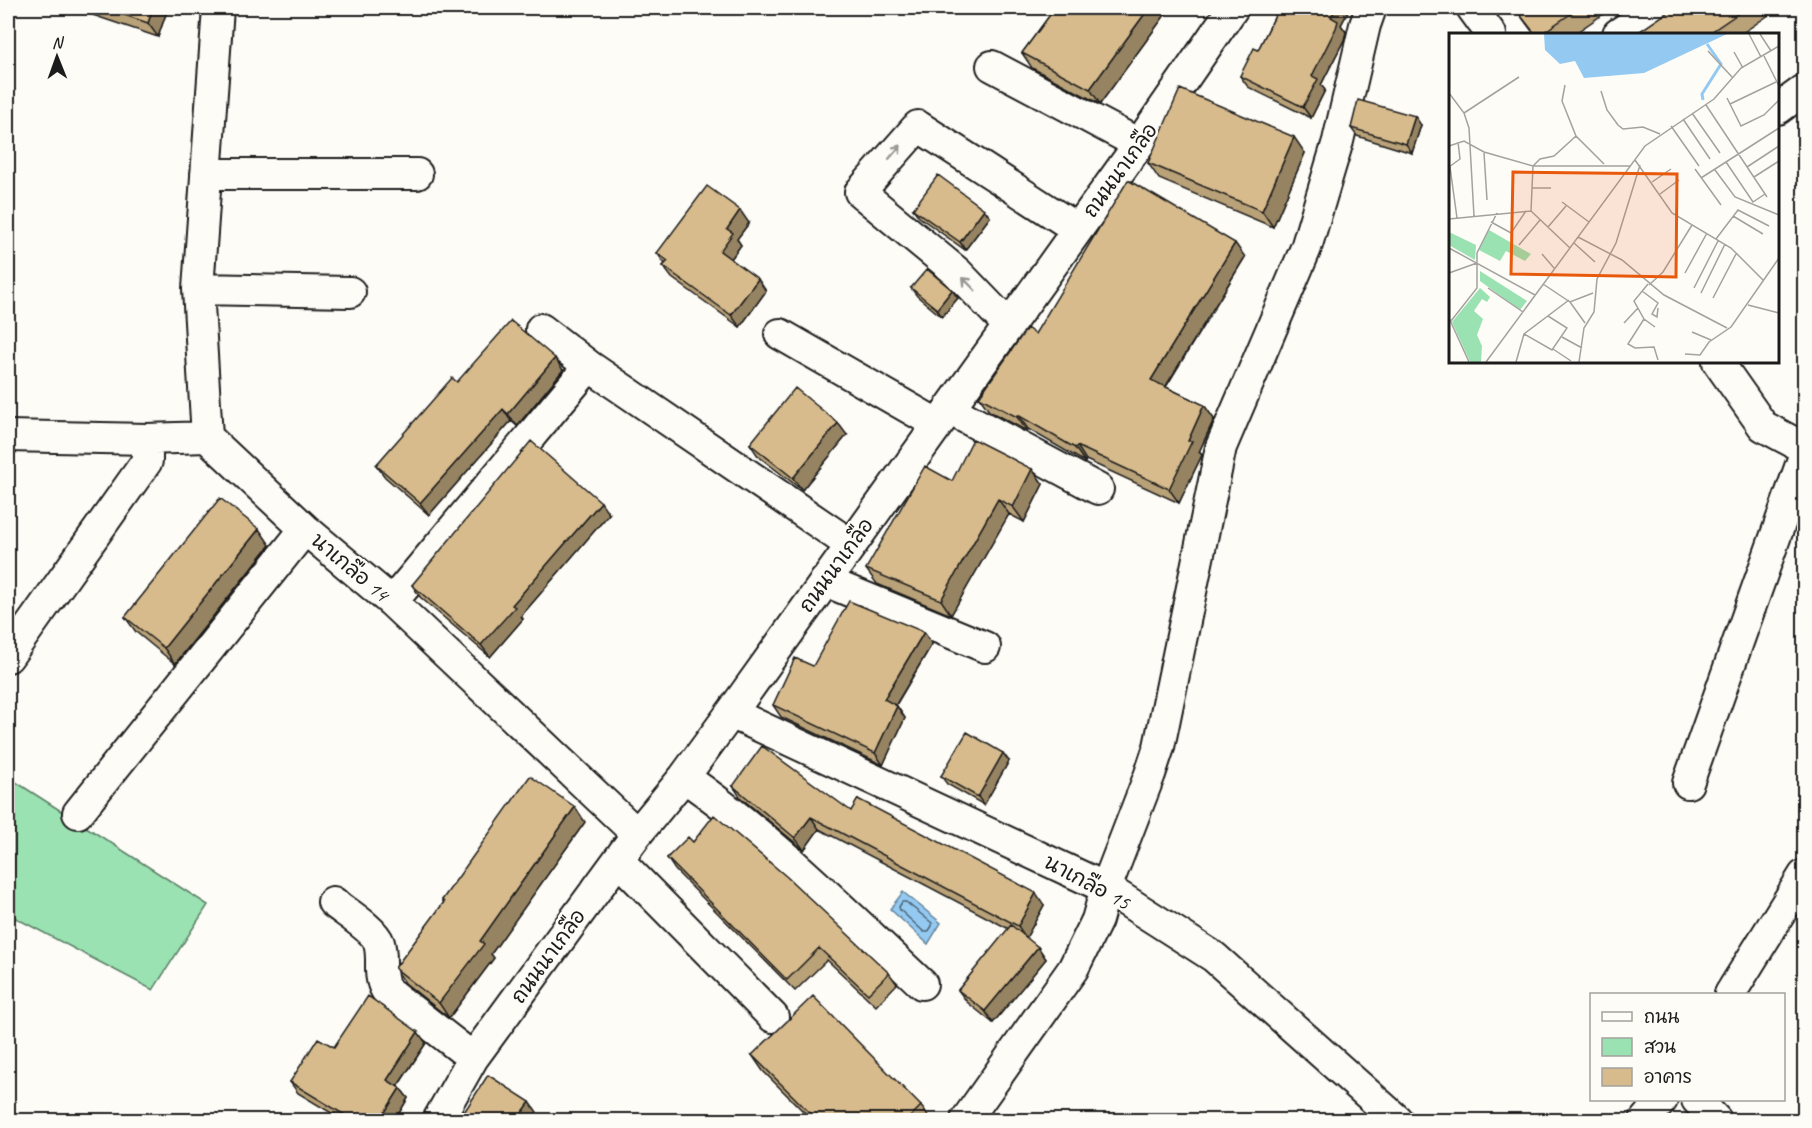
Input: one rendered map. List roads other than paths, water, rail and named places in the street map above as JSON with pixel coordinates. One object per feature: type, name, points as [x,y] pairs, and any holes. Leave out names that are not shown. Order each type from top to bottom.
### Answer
[{"type":"street","points":[[8,436],[147,439],[207,437],[198,289],[218,8]]},
{"type":"street","name":"ถนนนาเกลือ","points":[[438,1120],[473,1058],[637,834],[684,777],[731,713],[1139,144],[1233,8]]},
{"type":"street","points":[[966,1120],[1073,969],[1097,920],[1106,888],[1159,747],[1221,447],[1306,248],[1338,141],[1371,8]]},
{"type":"street","points":[[1472,8],[1490,33]]},
{"type":"street","points":[[1620,33],[1657,8]]},
{"type":"street","points":[[992,66],[1139,144]]},
{"type":"street","points":[[1779,108],[1804,90]]},
{"type":"street","points":[[1009,326],[957,272],[860,192],[918,126],[1077,229]]},
{"type":"street","points":[[206,174],[417,174]]},
{"type":"street","points":[[198,289],[350,292]]},
{"type":"street","points":[[541,328],[589,366],[851,545]]},
{"type":"street","points":[[780,334],[943,416],[1098,489]]},
{"type":"street","points":[[1719,363],[1763,426],[1804,448]]},
{"type":"street","points":[[392,602],[589,366]]},
{"type":"street","name":"นาเกลือ 14","points":[[207,437],[305,530],[392,602],[637,834]]},
{"type":"street","points":[[8,657],[147,461],[147,439]]},
{"type":"street","points":[[1688,783],[1804,456]]},
{"type":"street","points":[[78,813],[305,530]]},
{"type":"street","points":[[825,581],[985,647]]},
{"type":"street","name":"นาเกลือ 15","points":[[731,713],[1106,888],[1214,957],[1397,1120]]},
{"type":"street","points":[[684,777],[790,860],[922,984]]},
{"type":"street","points":[[618,860],[773,1017]]},
{"type":"street","points":[[1731,993],[1804,875]]},
{"type":"street","points":[[333,902],[368,929],[378,940],[380,975],[386,990],[473,1058]]},
{"type":"street","points":[[1645,1120],[1661,1101]]},
{"type":"street","points":[[1698,1101],[1716,1120]]},
{"type":"water","points":[[903,892],[941,923],[928,944],[890,909]]}]
